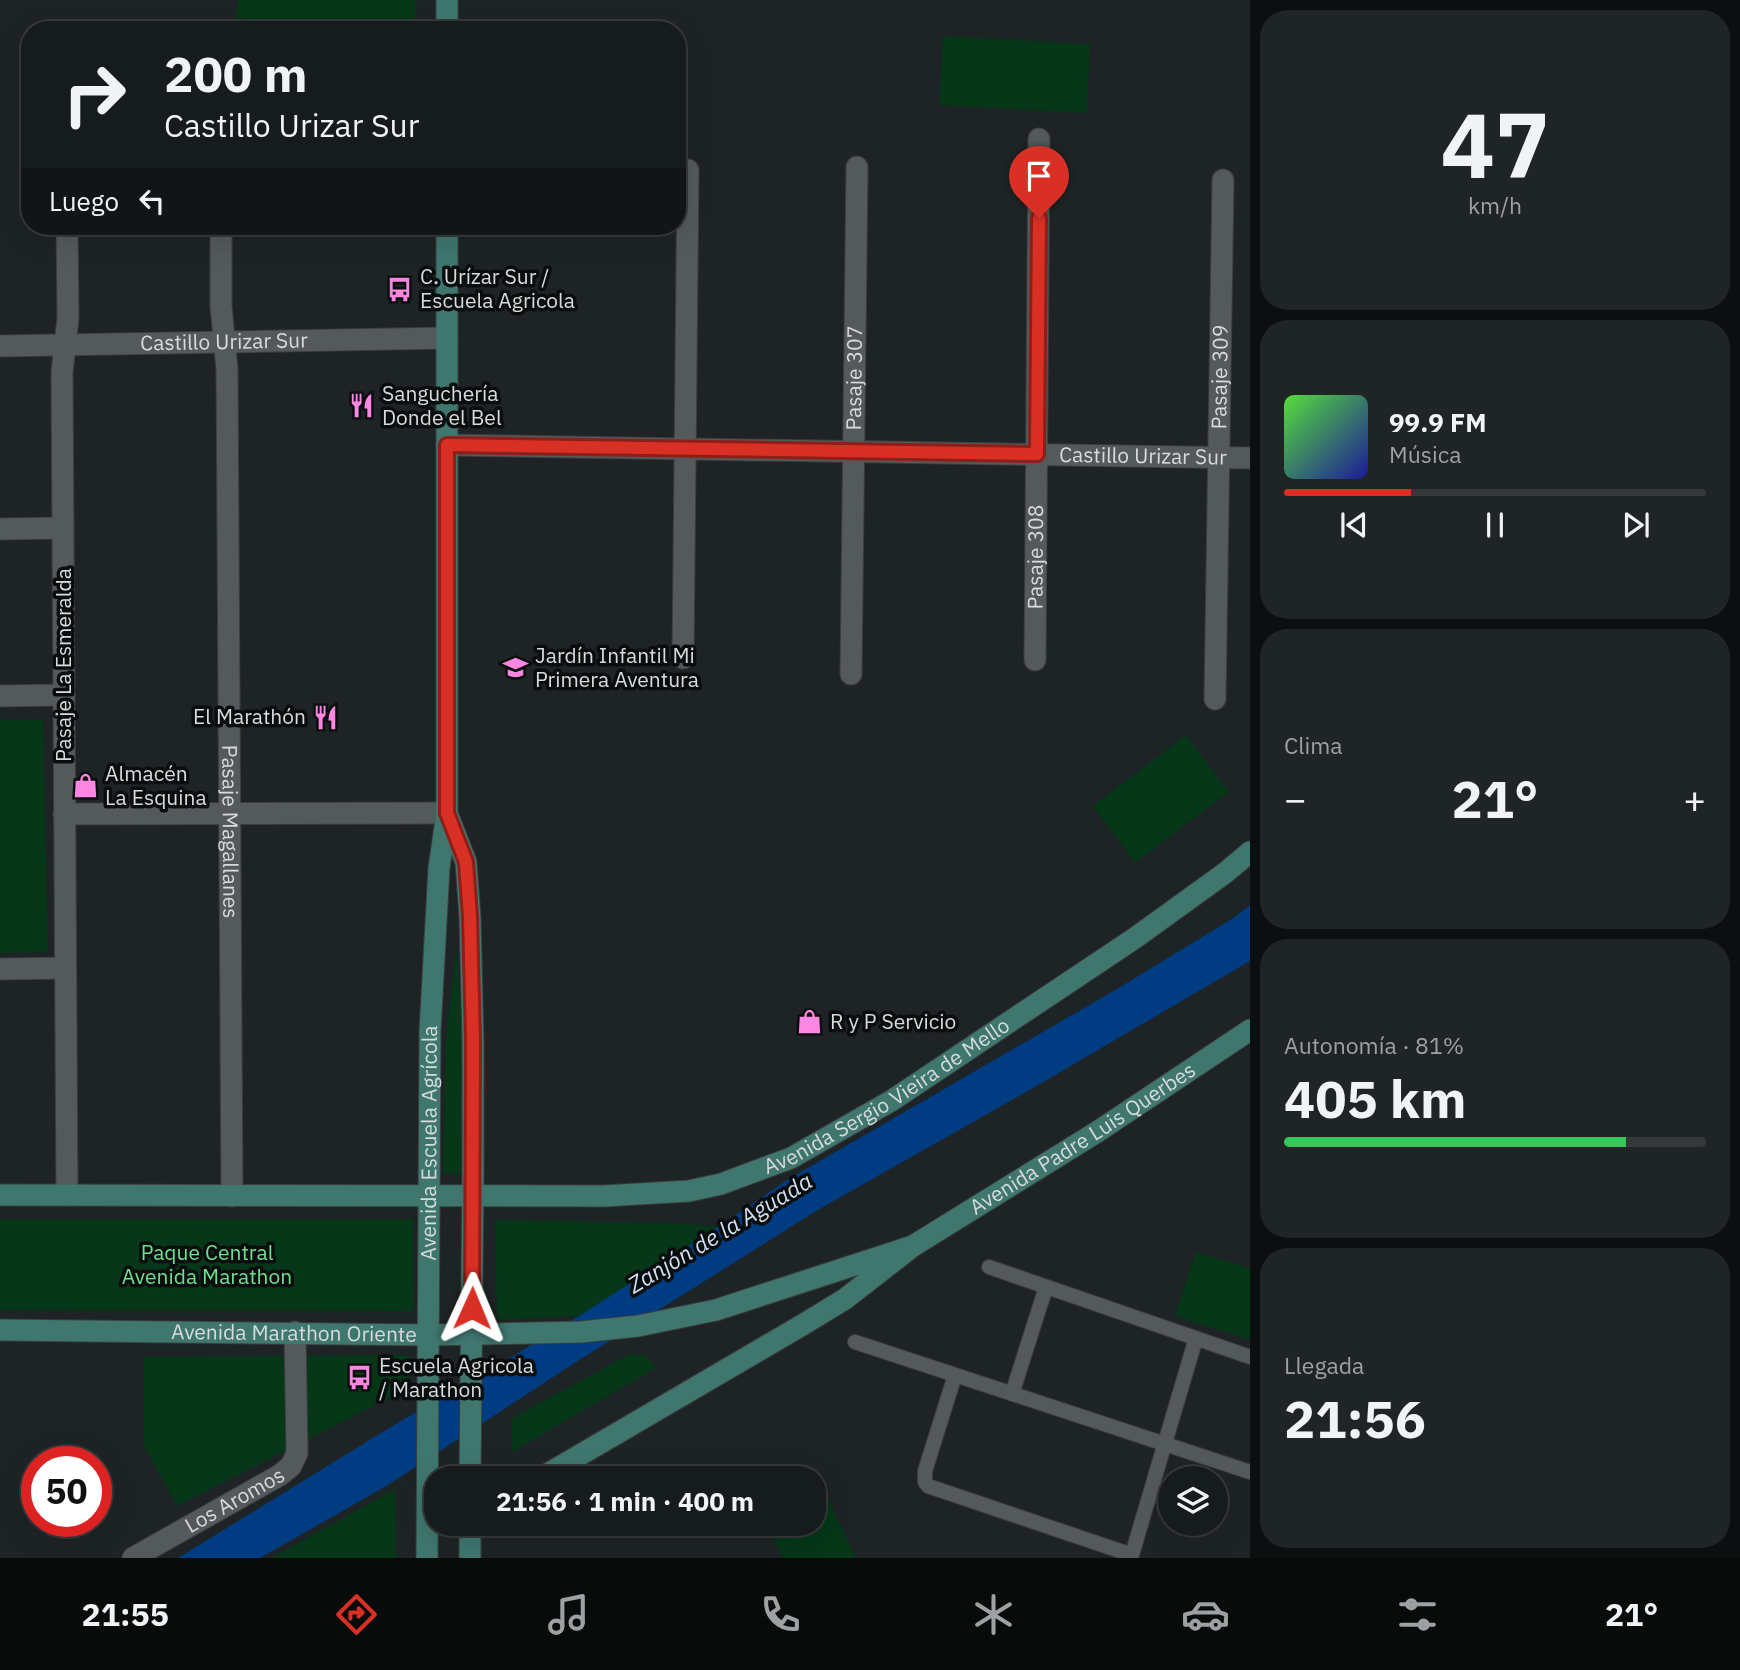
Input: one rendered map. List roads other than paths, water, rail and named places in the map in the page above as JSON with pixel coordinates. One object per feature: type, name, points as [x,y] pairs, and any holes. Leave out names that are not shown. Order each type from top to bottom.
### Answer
[{"type":"main road","points":[[447,0],[447,21]]},
{"type":"main road","name":"Avenida Escuela Agrícola","points":[[426,1558],[430,1031],[439,868],[447,813],[447,235]]},
{"type":"main road","name":"Avenida Escuela Agrícola","points":[[447,813],[466,862],[470,917],[473,1041],[470,1466]]},
{"type":"main road","name":"Avenida Sergio Vieira de Mello","points":[[473,1196],[604,1196],[689,1191],[721,1184],[791,1158],[891,1101],[1135,938],[1250,852]]},
{"type":"main road","name":"Avenida Padre Luis Querbes","points":[[914,1246],[1097,1132],[1250,1030]]},
{"type":"main road","points":[[0,1195],[473,1196]]},
{"type":"main road","points":[[561,1466],[845,1299],[914,1246]]},
{"type":"main road","name":"Avenida Marathon Oriente","points":[[0,1330],[428,1335],[581,1332],[638,1326],[716,1310],[914,1246]]},
{"type":"main road","points":[[470,1536],[470,1558]]},
{"type":"street","name":"Pasaje 308","points":[[1035,660],[1039,139]]},
{"type":"street","name":"Pasaje 307","points":[[851,674],[857,167]]},
{"type":"street","points":[[683,658],[688,170]]},
{"type":"street","name":"Pasaje 309","points":[[1215,699],[1223,180]]},
{"type":"street","name":"Pasaje La Esmeralda","points":[[67,235],[68,318],[62,372],[67,1195]]},
{"type":"street","name":"Pasaje Magallanes","points":[[221,235],[221,306],[227,383],[232,1196]]},
{"type":"street","name":"Castillo Urizar Sur","points":[[0,346],[447,338]]},
{"type":"street","name":"Castillo Urizar Sur","points":[[447,445],[1250,458]]},
{"type":"street","points":[[0,529],[63,528]]},
{"type":"street","points":[[0,696],[64,695]]},
{"type":"street","points":[[64,814],[447,813]]},
{"type":"street","points":[[0,969],[65,968]]},
{"type":"street","name":"Los Aromos","points":[[133,1558],[280,1475],[291,1466],[296,1453],[295,1332]]},
{"type":"lane","points":[[989,1267],[1250,1357]]},
{"type":"lane","points":[[1012,1394],[1046,1287]]},
{"type":"lane","points":[[956,1375],[925,1471],[925,1482],[928,1486],[1131,1557],[1196,1338]]},
{"type":"lane","points":[[855,1342],[1250,1472]]},
{"type":"water","name":"Zanjón de la Aguada","points":[[1250,905],[1250,961],[816,1211],[573,1364],[388,1485],[260,1558],[178,1558],[389,1428],[579,1316],[787,1180],[1117,989],[1235,917]]},
{"type":"place","name":"C. Urízar Sur / Escuela Agricola","points":[[400,289]]},
{"type":"place","name":"Sanguchería Donde el Bel","points":[[362,406]]},
{"type":"place","name":"Jardín Infantil Mi Primera Aventura","points":[[515,668]]},
{"type":"place","name":"El Marathón","points":[[326,717]]},
{"type":"place","name":"Almacén La Esquina","points":[[85,786]]},
{"type":"place","name":"R y P Servicio","points":[[810,1022]]},
{"type":"place","name":"Escuela Agricola / Marathon","points":[[359,1378]]},
{"type":"park label","name":"Paque Central Avenida Marathon","points":[[207,1265]]}]
